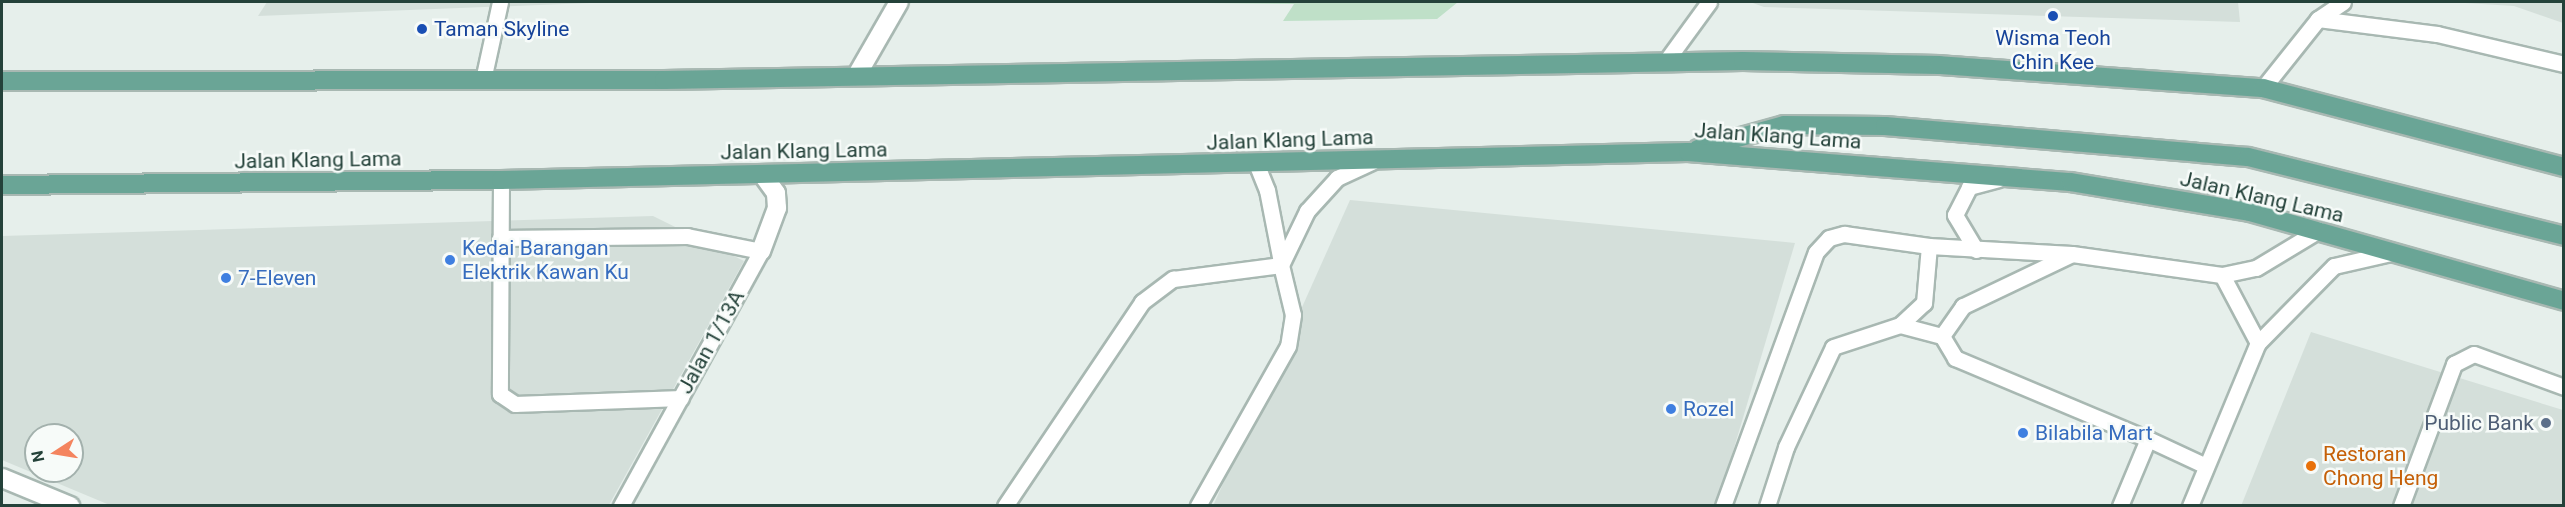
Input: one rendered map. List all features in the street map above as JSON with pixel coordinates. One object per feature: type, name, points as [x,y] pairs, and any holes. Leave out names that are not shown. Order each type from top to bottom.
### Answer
[{"type":"main road","points":[[2,81],[483,80],[1666,61],[1950,66],[2263,88],[2564,167]]},
{"type":"main road","points":[[1688,152],[1784,125],[1806,125],[1999,134],[2248,157],[2564,236]]},
{"type":"main road","name":"Jalan Klang Lama","points":[[2,185],[763,175],[1688,152],[2008,176],[2250,212],[2564,301]]},
{"type":"street","points":[[857,75],[899,2]]},
{"type":"street","name":"Jalan 1/13A","points":[[761,251],[777,208],[776,193],[763,175]]},
{"type":"street","points":[[2,478],[70,506]]},
{"type":"lane","points":[[483,80],[500,2]]},
{"type":"lane","points":[[1666,61],[1709,2]]},
{"type":"lane","points":[[2263,88],[2318,19],[2343,2]]},
{"type":"lane","points":[[2318,19],[2438,34],[2564,64]]},
{"type":"lane","points":[[1281,264],[1307,211],[1337,178],[1376,160]]},
{"type":"lane","points":[[1198,506],[1288,346],[1293,315],[1267,190],[1256,163],[1240,164]]},
{"type":"lane","points":[[1976,250],[1955,216],[1969,187],[2008,176]]},
{"type":"lane","points":[[501,180],[498,384],[506,402],[681,398]]},
{"type":"lane","points":[[1723,506],[1816,252],[1829,238],[1844,234],[1929,246],[2072,254],[2222,275],[2256,268],[2319,230]]},
{"type":"lane","points":[[500,238],[687,236],[761,251]]},
{"type":"lane","points":[[1767,506],[1786,447],[1833,347],[1900,325],[1924,303],[1929,246]]},
{"type":"lane","name":"Jalan 1/13A","points":[[621,506],[761,251]]},
{"type":"lane","points":[[2190,506],[2258,343],[2334,266],[2395,252]]},
{"type":"lane","points":[[1942,336],[1963,306],[2072,254]]},
{"type":"lane","points":[[1005,506],[1142,302],[1173,279],[1281,264]]},
{"type":"lane","points":[[2222,275],[2258,343]]},
{"type":"lane","points":[[1900,325],[1942,336],[1955,358],[2148,439],[2206,466]]},
{"type":"lane","points":[[2401,506],[2454,364],[2474,354],[2564,387]]},
{"type":"lane","points":[[2120,506],[2148,439]]},
{"type":"shaded area","points":[[267,2],[615,2],[258,16]]},
{"type":"shaded area","points":[[1750,2],[2238,2],[2240,22],[1764,7]]},
{"type":"shaded area","points":[[2449,2],[2563,2],[2563,23],[2514,6]]},
{"type":"shaded area","points":[[1350,200],[1795,243],[1717,505],[1213,506]]},
{"type":"shaded area","points":[[653,216],[744,261],[609,505],[112,506],[57,483],[84,483],[84,423],[24,423],[24,469],[2,460],[2,236]]},
{"type":"shaded area","points":[[2311,332],[2563,410],[2563,505],[2241,506]]},
{"type":"green space","points":[[1118,2],[1458,2],[1437,19],[1283,21],[1294,4]]},
{"type":"place","name":"Wisma Teoh Chin Kee","points":[[2053,16]]},
{"type":"place","name":"Taman Skyline","points":[[422,29]]},
{"type":"place","name":"Kedai Barangan Elektrik Kawan Ku","points":[[450,260]]},
{"type":"place","name":"7-Eleven","points":[[226,278]]},
{"type":"place","name":"Rozel","points":[[1671,409]]},
{"type":"place","name":"Public Bank","points":[[2546,423]]},
{"type":"place","name":"Bilabila Mart","points":[[2023,433]]},
{"type":"place","name":"Restoran Chong Heng","points":[[2311,466]]}]
